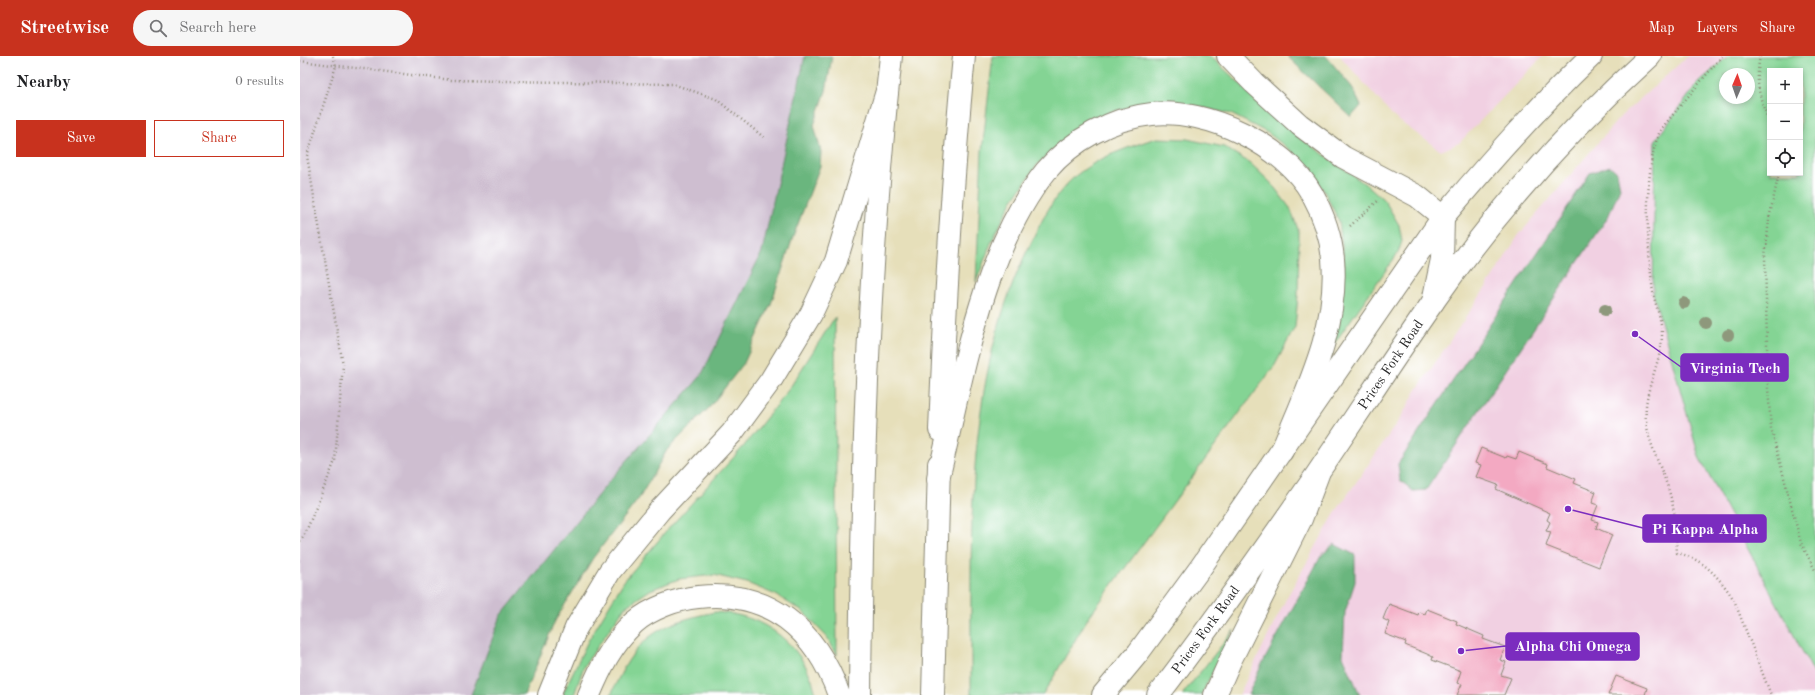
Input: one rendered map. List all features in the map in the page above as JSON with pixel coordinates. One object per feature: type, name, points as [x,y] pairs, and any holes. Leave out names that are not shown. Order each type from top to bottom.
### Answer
[{"type":"main road","points":[[860,695],[865,423],[879,177],[891,56]]},
{"type":"main road","points":[[933,695],[938,479],[946,287],[955,148],[964,56]]},
{"type":"main road","points":[[1228,56],[1254,83],[1300,125],[1343,157],[1417,196],[1443,217]]},
{"type":"main road","points":[[1103,695],[1138,653],[1201,567],[1443,217],[1485,166],[1540,106],[1591,56]]},
{"type":"main road","name":"Prices Fork Road","points":[[1158,695],[1203,635],[1318,474],[1433,302],[1478,240],[1572,132],[1650,56]]},
{"type":"main road","points":[[549,695],[576,628],[610,572],[660,510],[732,433],[771,380],[811,314],[836,261],[887,91]]},
{"type":"main road","points":[[938,479],[974,330],[1002,245],[1023,204],[1047,170],[1082,138],[1116,122],[1152,114],[1194,116],[1227,126],[1260,143],[1288,164],[1311,192],[1326,225],[1333,258],[1333,293],[1329,328],[1316,367],[1282,451]]},
{"type":"main road","points":[[1433,302],[1442,259],[1443,217]]},
{"type":"main road","points":[[1215,695],[1230,661],[1301,519],[1318,474]]},
{"type":"main road","points":[[589,695],[599,670],[618,641],[634,623],[657,608],[685,598],[716,595],[747,599],[774,610],[796,626],[816,646],[831,672],[839,695]]},
{"type":"path","points":[[300,541],[305,534],[335,461],[343,365],[307,156],[336,66],[333,56]]},
{"type":"path","points":[[1722,56],[1661,129],[1655,141],[1651,164],[1648,226],[1652,285],[1662,331],[1660,347],[1648,388],[1646,403],[1647,426],[1672,501],[1676,524],[1676,553],[1690,556],[1706,566],[1726,588],[1734,600],[1771,695]]},
{"type":"path","points":[[1760,56],[1757,75],[1762,106],[1767,117]]},
{"type":"path","points":[[300,61],[451,80],[673,84],[716,99],[766,139]]},
{"type":"path","points":[[1778,176],[1769,219],[1766,258],[1768,388],[1771,428],[1800,543],[1815,570]]},
{"type":"path","points":[[1345,231],[1381,197]]},
{"type":"shaded area","points":[[300,56],[805,56],[762,252],[701,376],[611,479],[501,616],[471,695],[300,695]]},
{"type":"shaded area","points":[[1340,56],[1543,56],[1459,143],[1441,151],[1395,118]]},
{"type":"shaded area","points":[[1688,56],[1815,56],[1815,695],[1239,695],[1287,597],[1337,510],[1399,420],[1416,391],[1493,277],[1518,236],[1621,116]]},
{"type":"green space","points":[[805,56],[832,56],[826,91],[814,125],[821,152],[820,166],[793,237],[771,304],[744,363],[709,408],[667,450],[640,497],[593,558],[555,621],[524,695],[471,695],[501,616],[611,479],[701,376],[762,252]]},
{"type":"green space","points":[[993,56],[1210,56],[1294,133],[1372,189],[1385,201],[1399,225],[1402,241],[1398,253],[1326,355],[1344,261],[1339,221],[1323,189],[1299,157],[1268,133],[1231,114],[1187,104],[1148,103],[1110,112],[1074,131],[1037,165],[1012,201],[991,243],[976,282],[982,151]]},
{"type":"green space","points":[[1287,56],[1326,56],[1352,87],[1361,106],[1351,117]]},
{"type":"green space","points":[[1728,56],[1815,56],[1815,675],[1699,457],[1653,293],[1655,141],[1698,83]]},
{"type":"green space","points":[[1156,138],[1187,139],[1224,147],[1250,163],[1271,183],[1290,208],[1299,232],[1298,295],[1295,327],[1275,365],[1088,618],[1043,695],[971,695],[972,522],[975,463],[982,405],[993,349],[1009,294],[1043,219],[1056,197],[1067,184],[1076,175],[1097,161]]},
{"type":"green space","points":[[1610,166],[1617,172],[1620,188],[1608,217],[1426,490],[1413,491],[1400,480],[1398,464],[1590,173]]},
{"type":"green space","points":[[835,317],[837,655],[827,637],[803,612],[776,595],[747,583],[714,575],[679,579],[650,590],[625,607],[584,666],[574,695],[562,695],[588,641],[624,581],[670,527],[744,446],[789,389]]},
{"type":"green space","points":[[1334,544],[1355,555],[1355,582],[1345,612],[1343,656],[1360,695],[1248,695],[1261,666],[1321,556]]},
{"type":"green space","points":[[715,612],[745,617],[758,622],[781,637],[800,657],[807,669],[816,695],[611,695],[629,660],[639,647],[650,637],[677,622]]},
{"type":"green space","points":[[1234,630],[1201,695],[1182,695]]},
{"type":"building","points":[[1481,448],[1506,458],[1507,456],[1516,459],[1519,452],[1548,464],[1547,467],[1576,479],[1574,483],[1596,492],[1592,503],[1598,505],[1592,520],[1598,522],[1596,528],[1612,535],[1599,567],[1546,546],[1551,532],[1546,531],[1550,522],[1547,520],[1550,513],[1496,489],[1498,485],[1476,477],[1481,465],[1475,463]]},
{"type":"building","points":[[1389,604],[1418,615],[1419,612],[1425,614],[1427,609],[1457,621],[1456,624],[1484,636],[1483,639],[1505,647],[1500,660],[1506,662],[1501,675],[1511,678],[1504,695],[1457,695],[1462,684],[1457,683],[1461,671],[1432,660],[1433,657],[1405,645],[1406,642],[1385,634],[1389,622],[1383,619]]},
{"type":"building","points":[[1616,676],[1647,688],[1645,695],[1608,695]]},
{"type":"place","name":"Virginia Tech","points":[[1635,334]]},
{"type":"place","name":"Pi Kappa Alpha","points":[[1568,509]]},
{"type":"place","name":"Alpha Chi Omega","points":[[1461,651]]}]
